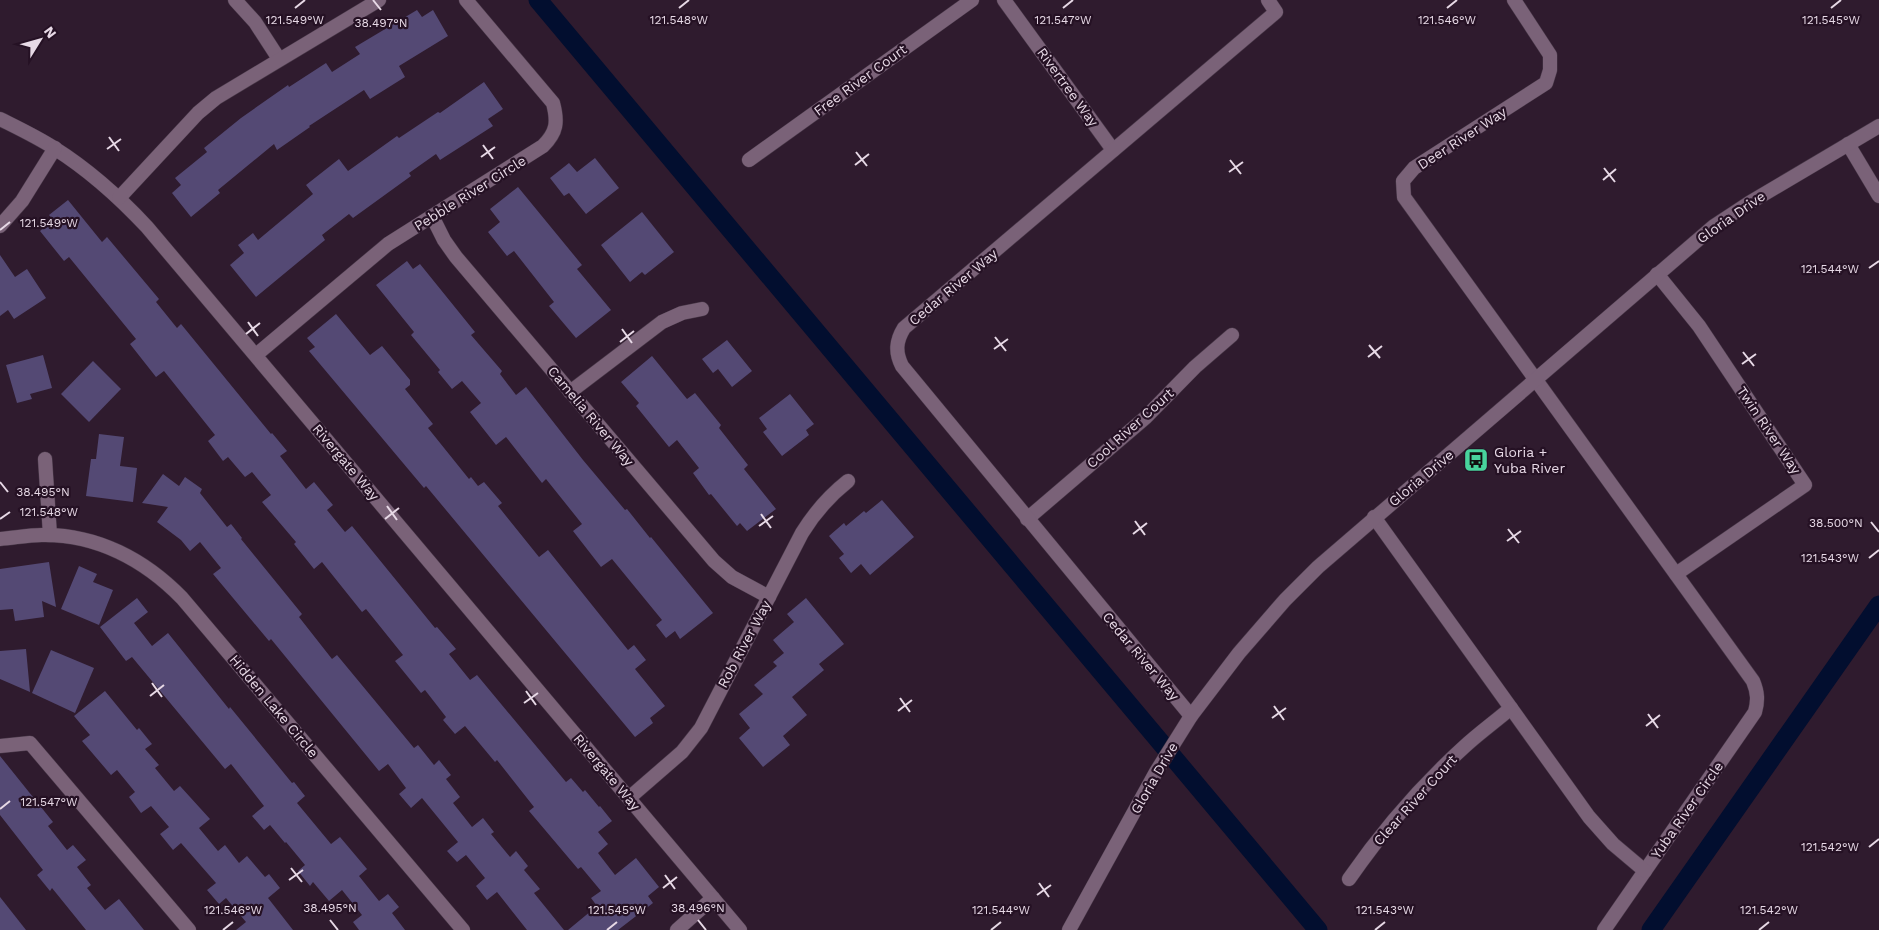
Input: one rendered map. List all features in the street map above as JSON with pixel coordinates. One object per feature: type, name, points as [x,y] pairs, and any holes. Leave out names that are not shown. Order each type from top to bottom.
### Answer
[{"type":"street","points":[[235,0],[255,22],[279,59]]},
{"type":"street","points":[[119,198],[198,113],[225,91],[379,0]]},
{"type":"street","name":"Pebble River Circle","points":[[256,355],[388,244],[544,146],[551,138],[556,127],[556,115],[553,104],[466,0]]},
{"type":"street","name":"Free River Court","points":[[749,160],[972,0]]},
{"type":"street","name":"Rivertree Way","points":[[1004,0],[1113,150]]},
{"type":"street","name":"Cedar River Way","points":[[1191,716],[902,366],[896,350],[898,339],[904,328],[1276,12],[1268,0]]},
{"type":"street","name":"Deer River Way","points":[[1514,0],[1550,55],[1550,70],[1546,83],[1414,168],[1403,182],[1404,197],[1536,380]]},
{"type":"street","name":"Rivergate Way","points":[[0,119],[55,148],[90,173],[119,198],[147,227],[740,930]]},
{"type":"street","name":"Gloria Drive","points":[[1069,930],[1156,772],[1191,716],[1239,653],[1285,600],[1318,567],[1714,226],[1749,203],[1879,126]]},
{"type":"street","points":[[1848,144],[1879,196]]},
{"type":"street","points":[[0,226],[22,201],[55,148]]},
{"type":"street","name":"Camelia River Way","points":[[432,216],[444,240],[456,257],[714,562],[732,577],[769,598]]},
{"type":"street","name":"Twin River Way","points":[[1657,274],[1699,326],[1805,485],[1676,574]]},
{"type":"street","points":[[570,392],[662,322],[682,312],[702,309]]},
{"type":"street","name":"Cool River Court","points":[[1027,518],[1144,418],[1195,367],[1232,335]]},
{"type":"street","name":"Yuba River Circle","points":[[1374,517],[1589,817],[1614,844],[1645,871],[1754,712],[1758,701],[1757,689],[1536,380]]},
{"type":"street","points":[[45,459],[50,535]]},
{"type":"street","name":"Rob River Way","points":[[629,798],[682,752],[701,728],[812,516],[829,497],[848,481]]},
{"type":"street","name":"Hidden Lake Circle","points":[[0,539],[50,535],[94,542],[120,551],[145,565],[167,582],[463,930]]},
{"type":"street","name":"Clear River Court","points":[[1349,879],[1378,838],[1425,784],[1466,745],[1512,708]]},
{"type":"street","points":[[0,746],[30,743],[189,930]]},
{"type":"street","points":[[1604,930],[1645,871]]},
{"type":"street","points":[[676,930],[713,898]]},
{"type":"building","points":[[417,10],[422,17],[433,10],[448,36],[399,66],[405,77],[370,99],[364,90],[309,126],[277,150],[274,144],[218,190],[220,193],[191,217],[172,193],[181,185],[175,178],[207,152],[204,148],[241,118],[288,85],[289,87],[326,63],[332,72],[360,54],[355,47]]},
{"type":"building","points":[[484,82],[503,109],[488,119],[493,126],[440,160],[436,154],[409,173],[411,176],[353,218],[349,214],[322,235],[325,240],[256,297],[230,265],[244,253],[238,245],[253,233],[258,240],[313,194],[306,185],[339,159],[348,171],[397,136],[399,138],[438,112],[440,113]]},
{"type":"building","points":[[595,158],[619,188],[586,214],[569,193],[564,196],[550,178],[569,163],[577,172]]},
{"type":"building","points":[[518,187],[582,265],[577,269],[611,310],[576,338],[549,306],[554,302],[514,251],[507,256],[488,232],[500,222],[490,209]]},
{"type":"building","points":[[68,200],[102,242],[107,237],[159,299],[156,302],[177,328],[181,324],[287,451],[280,456],[306,489],[314,482],[333,505],[327,510],[345,532],[352,526],[435,628],[437,627],[456,649],[449,654],[470,680],[477,675],[566,782],[571,778],[583,792],[585,790],[600,806],[612,821],[598,832],[608,844],[598,853],[615,875],[636,858],[659,887],[648,896],[653,903],[618,930],[568,930],[597,906],[591,898],[601,891],[581,867],[578,869],[529,811],[534,807],[497,760],[495,762],[465,726],[455,734],[443,720],[446,717],[425,690],[421,693],[395,661],[403,655],[366,609],[362,612],[322,562],[314,569],[294,544],[296,542],[262,502],[271,495],[252,472],[245,477],[228,457],[223,461],[208,441],[215,435],[164,371],[156,377],[130,344],[136,339],[69,257],[64,261],[40,231],[53,220],[49,215]]},
{"type":"building","points":[[642,212],[674,252],[645,275],[642,272],[630,282],[601,245]]},
{"type":"building","points":[[0,255],[15,277],[27,269],[46,298],[14,319],[8,310],[0,316]]},
{"type":"building","points":[[407,261],[413,269],[420,264],[475,332],[471,335],[502,371],[500,374],[516,395],[526,387],[583,460],[625,510],[627,509],[651,537],[713,613],[680,639],[675,631],[666,638],[656,625],[662,620],[612,559],[601,567],[573,531],[582,524],[546,479],[542,483],[506,437],[496,445],[470,412],[481,403],[462,381],[452,389],[438,372],[440,370],[411,335],[414,332],[376,285]]},
{"type":"building","points":[[336,314],[370,355],[382,346],[410,380],[410,385],[405,389],[433,424],[428,428],[469,479],[471,477],[478,486],[484,482],[502,503],[498,506],[539,557],[548,550],[628,650],[634,645],[646,660],[635,669],[665,706],[650,718],[653,723],[635,737],[426,486],[424,488],[309,351],[315,347],[307,338]]},
{"type":"building","points":[[727,340],[752,371],[732,387],[718,369],[713,373],[702,359]]},
{"type":"building","points":[[43,355],[52,388],[30,394],[32,399],[17,403],[6,365]]},
{"type":"building","points":[[652,356],[687,399],[695,393],[721,425],[719,428],[748,465],[744,469],[776,509],[747,531],[740,523],[737,526],[711,494],[709,495],[693,473],[699,468],[677,440],[669,447],[636,406],[639,403],[621,382]]},
{"type":"building","points":[[93,361],[121,389],[89,422],[61,394]]},
{"type":"building","points":[[790,394],[814,424],[806,430],[809,435],[782,456],[763,432],[767,429],[759,418]]},
{"type":"building","points":[[99,434],[124,437],[120,466],[137,468],[133,502],[86,496],[91,459],[96,459]]},
{"type":"building","points":[[163,474],[179,486],[185,477],[202,489],[200,493],[227,527],[231,524],[302,614],[299,617],[332,659],[337,655],[414,748],[418,745],[434,765],[439,760],[451,775],[446,779],[460,797],[453,803],[472,827],[483,818],[494,832],[491,834],[510,857],[516,851],[528,866],[524,870],[540,889],[534,893],[564,930],[527,930],[497,892],[487,900],[476,886],[485,878],[466,855],[457,862],[447,851],[458,842],[422,798],[411,808],[399,794],[406,788],[388,764],[379,771],[271,639],[269,641],[213,574],[221,568],[200,542],[190,551],[181,540],[157,522],[168,507],[142,503]]},
{"type":"building","points":[[882,500],[914,537],[870,575],[861,564],[851,573],[839,558],[844,554],[829,536],[844,523],[846,526],[864,511],[866,513]]},
{"type":"building","points":[[49,562],[56,607],[42,601],[44,617],[15,621],[13,609],[0,610],[0,569]]},
{"type":"building","points":[[79,566],[97,574],[93,582],[113,590],[99,625],[61,609]]},
{"type":"building","points":[[137,598],[148,612],[134,623],[152,646],[168,633],[229,709],[230,707],[292,783],[294,782],[305,796],[297,803],[331,844],[340,837],[367,869],[359,876],[379,901],[388,894],[399,907],[392,913],[405,930],[359,930],[353,922],[362,915],[342,890],[329,901],[313,882],[310,886],[298,871],[305,865],[286,842],[270,825],[264,830],[252,816],[264,806],[231,764],[225,769],[132,657],[126,661],[100,627]]},
{"type":"building","points":[[806,598],[844,644],[819,664],[824,670],[792,697],[807,715],[783,736],[790,745],[763,767],[739,738],[750,728],[739,714],[763,694],[754,685],[777,666],[773,662],[784,653],[773,640],[794,622],[787,614]]},
{"type":"building","points":[[26,649],[30,692],[0,679],[0,651]]},
{"type":"building","points":[[51,650],[94,668],[75,713],[32,693]]},
{"type":"building","points":[[105,691],[137,730],[139,728],[152,744],[145,749],[159,765],[155,768],[174,791],[180,786],[210,819],[199,828],[218,851],[225,845],[239,863],[247,856],[265,877],[269,874],[280,888],[268,898],[293,930],[236,930],[246,922],[226,898],[219,904],[207,890],[216,883],[181,843],[173,850],[160,834],[169,827],[151,806],[141,813],[129,797],[135,792],[117,770],[111,775],[82,741],[90,735],[74,716]]},
{"type":"building","points":[[0,756],[53,822],[48,826],[67,850],[73,845],[86,860],[77,867],[91,885],[87,888],[105,910],[119,899],[144,930],[86,930],[52,888],[50,891],[37,875],[43,870],[0,815]]},
{"type":"building","points":[[0,897],[26,930],[0,930]]},
{"type":"waterway","points":[[538,0],[1318,930]]},
{"type":"waterway","points":[[1651,930],[1879,605]]},
{"type":"place","name":"Gloria + Yuba River","points":[[1476,460]]}]
